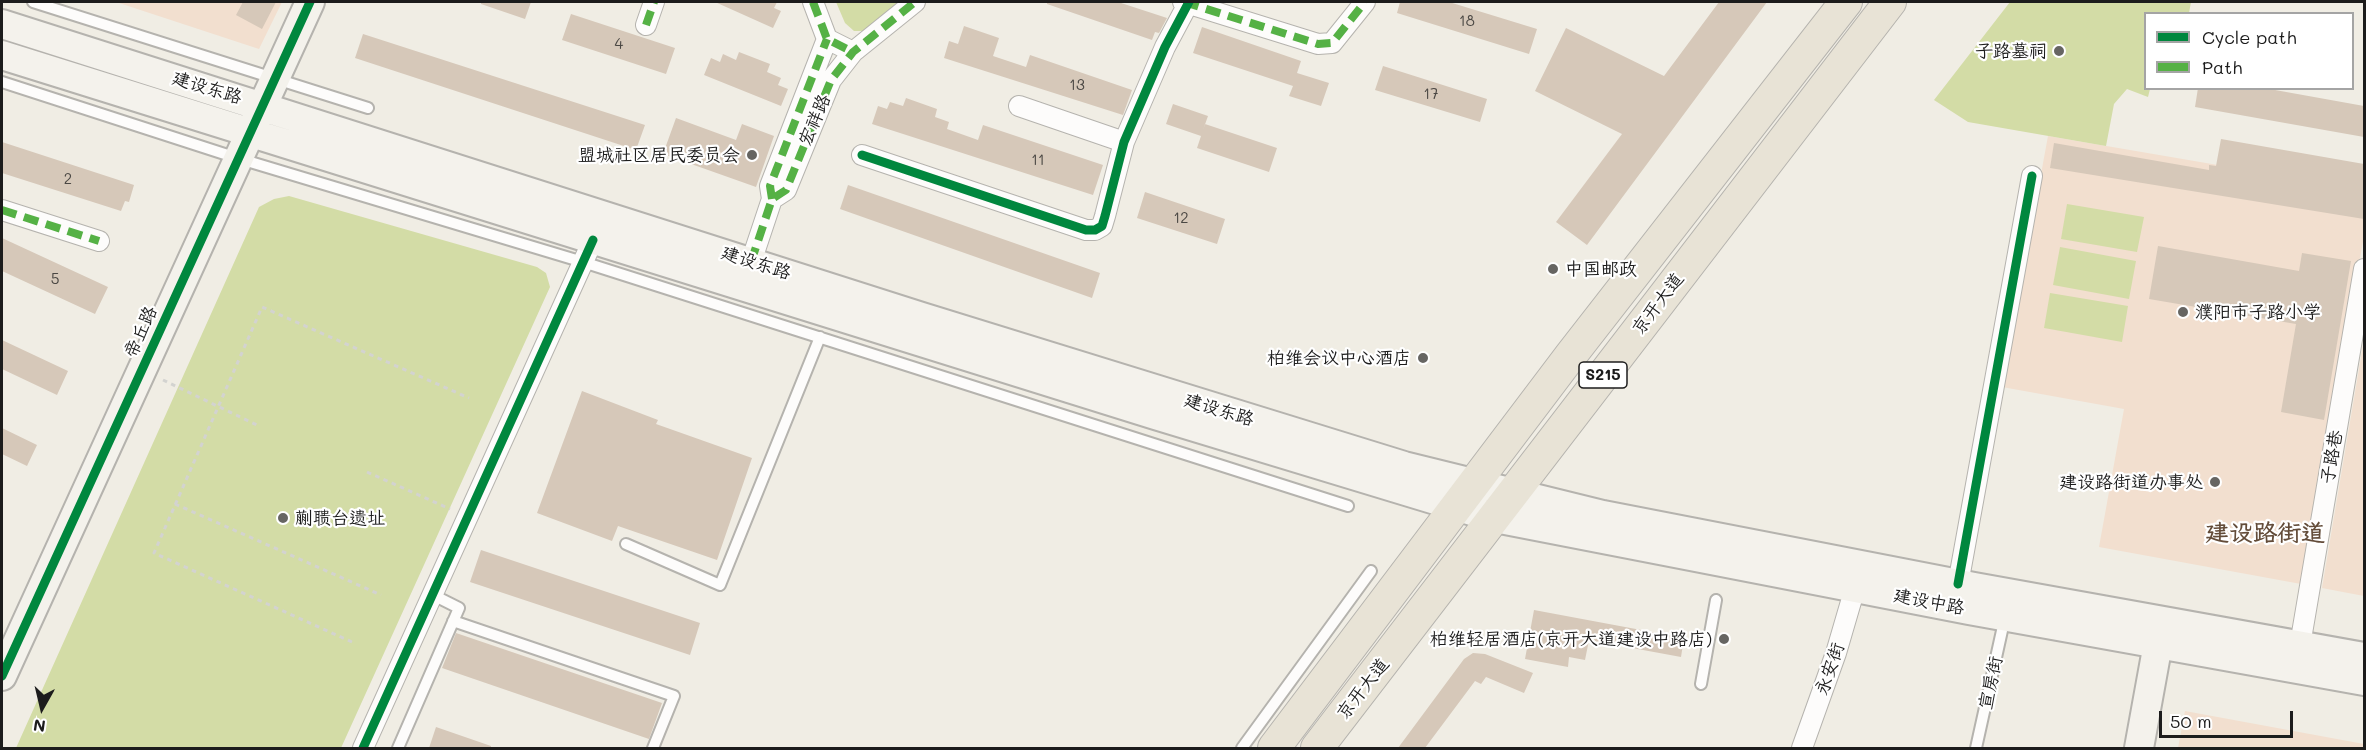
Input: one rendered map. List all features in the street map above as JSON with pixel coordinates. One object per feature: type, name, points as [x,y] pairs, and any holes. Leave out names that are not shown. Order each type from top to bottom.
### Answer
[{"type":"main road","name":"帝丘路","points":[[2,676],[310,2]]},
{"type":"main road","name":"京开大道","points":[[1274,748],[1467,496],[1571,355],[1846,2]]},
{"type":"main road","name":"京开大道","points":[[1317,748],[1890,2]]},
{"type":"main road","name":"建设东路","points":[[2,24],[1149,388],[1404,466],[1467,496]]},
{"type":"main road","name":"建设东路","points":[[2,55],[243,146],[588,251],[1504,506]]},
{"type":"main road","name":"建设中路","points":[[1504,506],[1603,515],[1958,584],[2364,681]]},
{"type":"main road","name":"建设中路","points":[[1504,506],[1855,588],[2005,617],[2300,645],[2364,657]]},
{"type":"main road","points":[[2139,748],[2160,632]]},
{"type":"street","points":[[646,25],[654,2]]},
{"type":"street","points":[[772,199],[770,186],[827,39],[813,2]]},
{"type":"street","name":"宏祥路","points":[[751,262],[772,199],[786,190],[831,80],[854,52],[915,2]]},
{"type":"street","points":[[862,155],[1086,230],[1095,230],[1102,226],[1124,142],[1186,2],[1318,44],[1332,43],[1365,2]]},
{"type":"street","points":[[827,39],[854,52]]},
{"type":"street","points":[[1019,106],[1124,142]]},
{"type":"street","points":[[1958,584],[2032,176]]},
{"type":"street","points":[[2,210],[99,241]]},
{"type":"street","points":[[363,748],[588,251]]},
{"type":"street","name":"子路巷","points":[[2300,645],[2364,269]]},
{"type":"street","name":"永安街","points":[[1802,748],[1836,653],[1855,588]]},
{"type":"lane","points":[[33,2],[368,108]]},
{"type":"lane","points":[[2,82],[243,146]]},
{"type":"lane","points":[[588,251],[820,337],[1348,506]]},
{"type":"lane","points":[[626,544],[720,585],[820,337]]},
{"type":"lane","points":[[1242,748],[1371,571]]},
{"type":"lane","points":[[398,748],[459,608],[433,595]]},
{"type":"lane","points":[[1701,684],[1716,600]]},
{"type":"lane","name":"宣房街","points":[[1976,748],[2005,617]]},
{"type":"lane","points":[[453,621],[674,696],[653,748]]},
{"type":"path","points":[[352,642],[154,553],[262,307],[469,398]]},
{"type":"path","points":[[142,370],[259,426]]},
{"type":"path","points":[[367,472],[468,517]]},
{"type":"path","points":[[175,504],[381,595]]},
{"type":"shaded area","points":[[116,2],[282,2],[259,49]]},
{"type":"shaded area","name":"濮阳市子路小学","points":[[2048,136],[2364,190],[2364,236],[2301,584],[2099,547],[2124,409],[2002,387]]},
{"type":"shaded area","points":[[2364,339],[2364,596],[2322,588]]},
{"type":"shaded area","points":[[2185,711],[2364,744],[2364,748],[2178,748]]},
{"type":"green space","points":[[836,2],[899,2],[863,31],[854,31],[845,23]]},
{"type":"green space","name":"子路墓祠","points":[[2010,2],[2191,2],[2189,12],[2144,12],[2144,90],[2150,90],[2148,97],[2127,89],[2114,104],[2106,146],[1968,122],[1934,100]]},
{"type":"green space","name":"蒯聩台遗址","points":[[289,196],[537,267],[546,273],[550,287],[341,748],[16,748],[259,207],[274,199]]},
{"type":"green space","points":[[2067,204],[2144,217],[2137,252],[2061,239]]},
{"type":"green space","points":[[2060,247],[2136,261],[2129,299],[2053,285]]},
{"type":"green space","points":[[2050,293],[2128,306],[2122,342],[2044,328]]},
{"type":"building","points":[[243,2],[276,2],[262,29],[236,15]]},
{"type":"building","points":[[481,2],[531,2],[525,19],[481,4]]},
{"type":"building","points":[[715,2],[777,2],[774,8],[781,11],[773,28]]},
{"type":"building","points":[[1047,2],[1118,2],[1167,18],[1159,33],[1155,32],[1152,40],[1047,4]]},
{"type":"building","points":[[1400,2],[1449,2],[1537,29],[1529,54],[1397,13]]},
{"type":"building","points":[[1719,2],[1767,2],[1587,245],[1556,222],[1622,134],[1535,91],[1566,28],[1664,76]]},
{"type":"building","points":[[571,14],[675,48],[666,74],[562,40]]},
{"type":"building","points":[[964,26],[999,38],[993,56],[1026,67],[1030,55],[1132,90],[1123,115],[944,58],[949,41],[958,44]]},
{"type":"building","points":[[1202,27],[1301,61],[1297,73],[1329,83],[1321,106],[1289,96],[1293,86],[1193,53]]},
{"type":"building","points":[[363,34],[645,125],[636,150],[355,58]]},
{"type":"building","points":[[739,52],[770,64],[767,72],[781,78],[778,85],[788,89],[781,106],[704,75],[711,58],[720,62],[723,54],[736,60]]},
{"type":"building","points":[[1383,66],[1487,99],[1480,122],[1375,90]]},
{"type":"building","points":[[2198,90],[2275,90],[2364,106],[2364,137],[2195,107]]},
{"type":"building","points":[[906,98],[937,109],[935,117],[949,122],[947,129],[978,140],[983,125],[1103,165],[1093,195],[872,124],[878,106],[887,109],[890,102],[903,106]]},
{"type":"building","points":[[1173,104],[1208,116],[1205,124],[1277,148],[1269,172],[1197,148],[1201,136],[1166,124]]},
{"type":"building","points":[[676,118],[736,140],[742,124],[774,136],[756,187],[663,154]]},
{"type":"building","points":[[2221,139],[2364,164],[2364,219],[2050,168],[2054,143],[2209,170],[2209,165],[2216,166]]},
{"type":"building","points":[[2,142],[134,185],[129,202],[125,201],[121,211],[2,173]]},
{"type":"building","points":[[848,185],[1100,273],[1092,298],[840,209]]},
{"type":"building","points":[[1145,192],[1225,219],[1217,244],[1137,218]]},
{"type":"building","points":[[2,238],[108,287],[95,314],[2,271]]},
{"type":"building","points":[[2158,246],[2299,271],[2302,253],[2351,261],[2324,420],[2281,412],[2296,324],[2149,299]]},
{"type":"building","points":[[2,340],[68,371],[57,395],[2,369]]},
{"type":"building","points":[[582,391],[658,420],[656,424],[752,458],[717,560],[618,526],[612,541],[537,513]]},
{"type":"building","points":[[2,428],[37,445],[27,466],[2,454]]},
{"type":"building","points":[[481,550],[700,623],[690,655],[470,582]]},
{"type":"building","points":[[1534,610],[1684,638],[1681,657],[1589,640],[1585,660],[1569,657],[1568,667],[1525,659]]},
{"type":"building","points":[[456,633],[662,703],[649,739],[442,668]]},
{"type":"building","points":[[1473,653],[1485,654],[1533,673],[1524,693],[1486,677],[1481,684],[1475,681],[1425,748],[1398,748],[1464,659]]},
{"type":"building","points":[[436,727],[491,746],[491,748],[429,748]]},
{"type":"marked path","points":[[646,25],[654,2]]},
{"type":"marked path","points":[[813,2],[827,39],[853,52]]},
{"type":"marked path","points":[[751,262],[772,199],[786,190],[831,80],[853,52],[915,2]]},
{"type":"marked path","points":[[1184,2],[1318,44],[1332,43],[1365,2]]},
{"type":"marked path","points":[[772,199],[770,186],[827,39]]},
{"type":"marked path","points":[[2,210],[99,241]]},
{"type":"cycle path","points":[[2,676],[310,2]]},
{"type":"cycle path","points":[[862,155],[1086,230],[1095,230],[1102,226],[1124,142],[1165,47],[1189,2]]},
{"type":"cycle path","points":[[1958,584],[2032,176]]},
{"type":"cycle path","points":[[363,748],[593,240]]},
{"type":"place","name":"子路墓祠","points":[[2059,51]]},
{"type":"place","name":"盟城社区居民委员会","points":[[752,155]]},
{"type":"place","name":"中国邮政","points":[[1553,269]]},
{"type":"place","name":"濮阳市子路小学","points":[[2183,312]]},
{"type":"place","name":"柏维会议中心酒店","points":[[1423,358]]},
{"type":"place","name":"建设路街道办事处","points":[[2215,482]]},
{"type":"place","name":"蒯聩台遗址","points":[[283,518]]},
{"type":"place","name":"柏维轻居酒店(京开大道建设中路店)","points":[[1724,639]]},
{"type":"district","name":"建设路街道","points":[[2265,534]]}]
